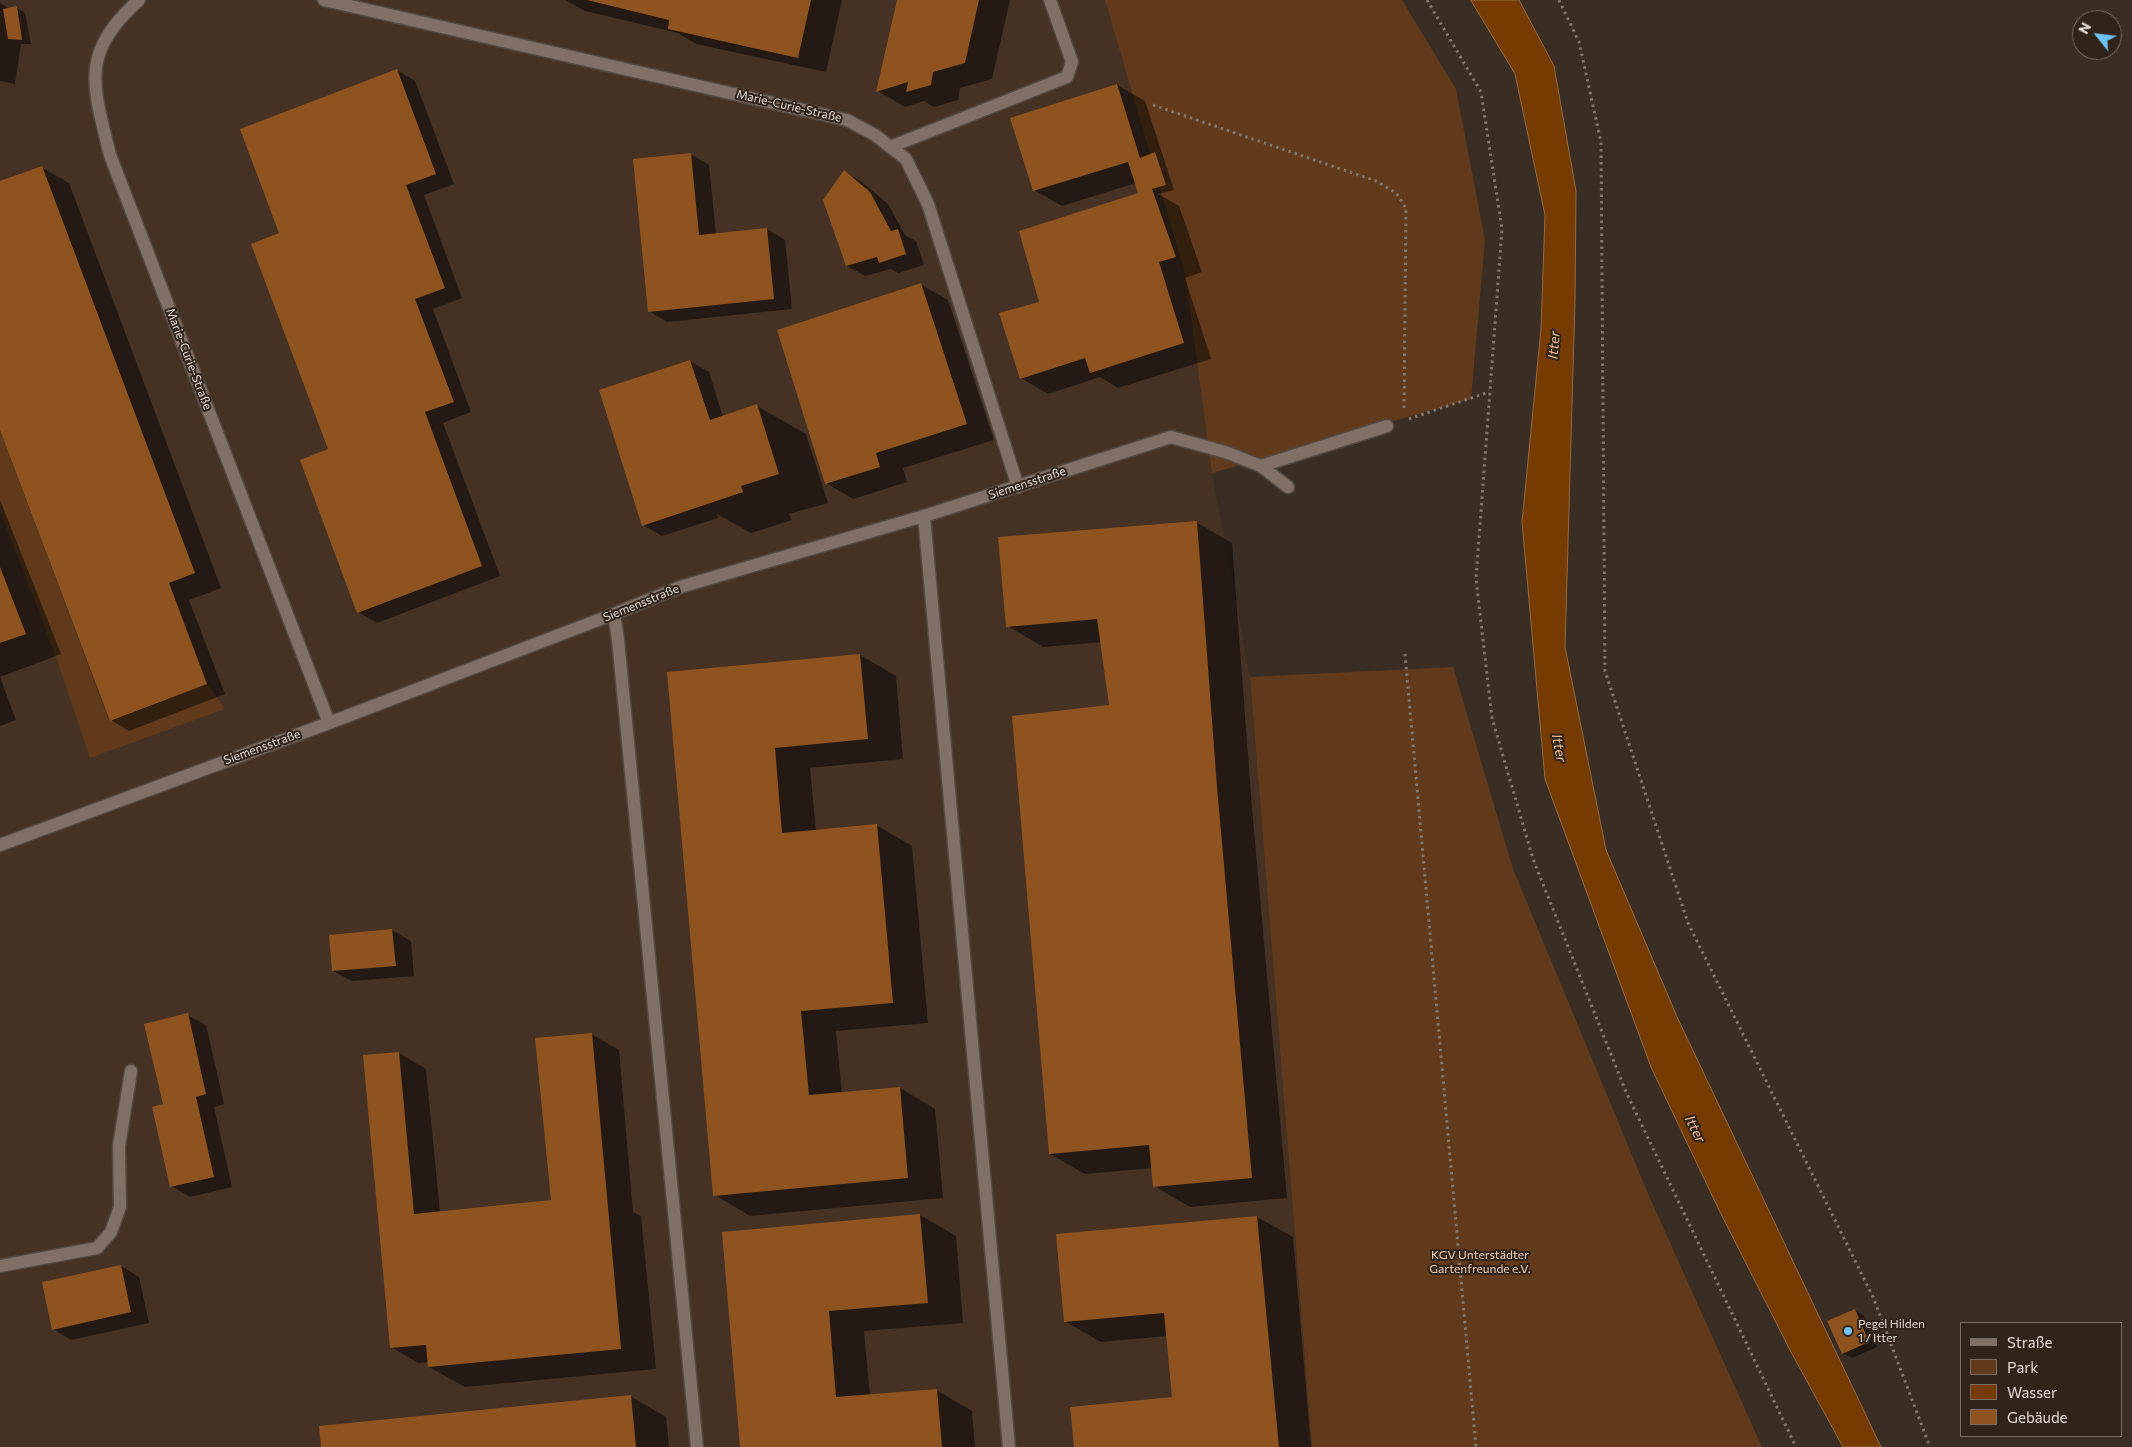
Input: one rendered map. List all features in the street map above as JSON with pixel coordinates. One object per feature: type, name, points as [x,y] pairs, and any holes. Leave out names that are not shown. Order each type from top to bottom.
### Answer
[{"type":"street","name":"Marie-Curie-Straße","points":[[138,0],[117,20],[96,58],[95,94],[110,155],[329,722]]},
{"type":"street","name":"Marie-Curie-Straße","points":[[324,0],[847,120],[875,136],[906,159],[928,204],[1018,487]]},
{"type":"street","points":[[890,147],[1067,77],[1072,62],[1050,0]]},
{"type":"street","points":[[1261,466],[1387,426]]},
{"type":"street","name":"Siemensstraße","points":[[0,845],[614,614],[680,587],[924,516],[1171,437],[1225,452],[1261,466],[1288,487]]},
{"type":"street","points":[[924,516],[1009,1447]]},
{"type":"street","points":[[614,614],[697,1447]]},
{"type":"street","points":[[0,1266],[96,1248],[111,1232],[120,1207],[119,1146],[132,1071]]},
{"type":"path","points":[[1427,0],[1481,92],[1502,229],[1476,579],[1492,718],[1530,850],[1626,1092],[1796,1447]]},
{"type":"path","points":[[1560,0],[1579,42],[1601,142],[1605,671],[1688,923],[1873,1297],[1930,1447]]},
{"type":"path","points":[[1153,105],[1333,164],[1376,181],[1396,193],[1406,208],[1404,421]]},
{"type":"path","points":[[1387,426],[1489,392]]},
{"type":"path","points":[[1405,654],[1476,1447]]},
{"type":"shaded area","points":[[0,0],[1105,0],[1185,274],[1212,473],[1250,677],[1312,1447],[0,1447]]},
{"type":"green space","points":[[1105,0],[1402,0],[1456,89],[1485,240],[1471,399],[1212,473],[1185,274]]},
{"type":"green space","points":[[0,430],[109,721],[207,684],[225,709],[90,758],[54,651],[0,511]]},
{"type":"green space","name":"KGV Unterstädter Gartenfreunde e.V.","points":[[1453,667],[1513,869],[1649,1196],[1762,1447],[1312,1447],[1250,677]]},
{"type":"water","name":"Itter","points":[[1471,0],[1519,0],[1554,66],[1576,191],[1575,300],[1565,647],[1606,850],[1678,1019],[1881,1447],[1843,1447],[1791,1352],[1719,1210],[1651,1067],[1545,779],[1522,522],[1541,329],[1545,215],[1515,74]]},
{"type":"building","points":[[587,0],[811,0],[798,58],[668,29],[669,20]]},
{"type":"building","points":[[897,0],[979,0],[965,63],[933,72],[931,85],[906,92],[908,82],[876,92]]},
{"type":"building","points":[[17,6],[22,40],[8,39],[3,9]]},
{"type":"building","points":[[397,69],[436,174],[406,185],[445,288],[415,299],[454,402],[425,412],[482,566],[357,613],[300,460],[328,449],[251,244],[279,233],[240,129]]},
{"type":"building","points":[[1117,84],[1140,158],[1155,152],[1166,185],[1152,189],[1176,257],[1159,262],[1184,343],[1090,373],[1085,358],[1020,379],[999,313],[1039,302],[1019,231],[1138,193],[1128,162],[1033,191],[1010,118]]},
{"type":"building","points":[[691,153],[699,235],[767,228],[774,299],[648,312],[633,159]]},
{"type":"building","points":[[42,166],[195,573],[169,583],[207,684],[110,721],[0,430],[0,181]]},
{"type":"building","points":[[844,170],[870,192],[891,231],[898,229],[906,254],[879,263],[877,257],[846,266],[823,200]]},
{"type":"building","points":[[921,283],[967,424],[876,453],[880,467],[825,484],[777,330]]},
{"type":"building","points":[[690,360],[710,420],[757,404],[779,474],[741,486],[743,492],[642,526],[599,390]]},
{"type":"building","points":[[1197,521],[1217,787],[1252,1178],[1153,1187],[1149,1145],[1049,1154],[1012,716],[1109,705],[1097,619],[1006,627],[998,537]]},
{"type":"building","points":[[0,567],[26,634],[0,643]]},
{"type":"building","points":[[860,654],[868,739],[775,748],[782,833],[877,824],[893,1003],[801,1011],[809,1095],[900,1087],[908,1178],[713,1196],[667,672]]},
{"type":"building","points":[[392,929],[396,966],[332,971],[329,935]]},
{"type":"building","points":[[188,1013],[206,1094],[196,1097],[214,1177],[170,1187],[152,1107],[163,1104],[144,1024]]},
{"type":"building","points":[[592,1033],[621,1349],[428,1367],[426,1345],[390,1348],[363,1055],[399,1052],[414,1214],[551,1200],[535,1038]]},
{"type":"building","points":[[920,1214],[928,1303],[829,1311],[836,1397],[937,1389],[942,1447],[740,1447],[722,1232]]},
{"type":"building","points":[[1257,1216],[1279,1447],[1074,1447],[1070,1407],[1172,1397],[1164,1313],[1064,1322],[1056,1234]]},
{"type":"building","points":[[121,1265],[131,1312],[52,1330],[42,1282]]},
{"type":"building","name":"Pegel Hilden 1 / Itter","points":[[1855,1309],[1869,1342],[1842,1354],[1827,1321]]},
{"type":"building","points":[[631,1395],[636,1447],[321,1447],[319,1426]]},
{"type":"place","name":"Pegel Hilden 1 / Itter","points":[[1848,1331]]}]
